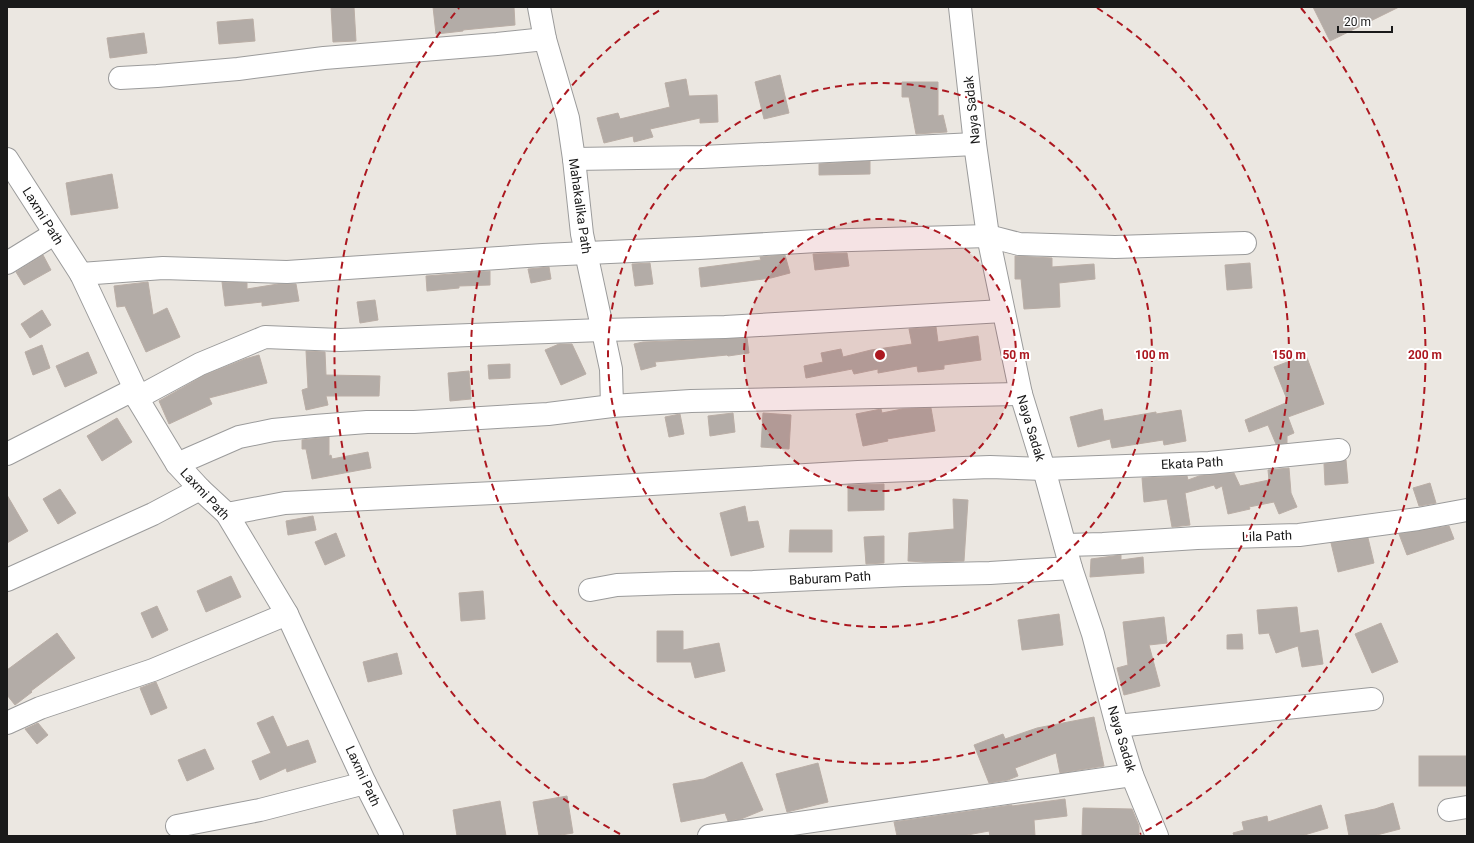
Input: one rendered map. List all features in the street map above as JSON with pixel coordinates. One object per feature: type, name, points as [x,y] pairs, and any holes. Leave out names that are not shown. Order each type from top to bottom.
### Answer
[{"type":"street","name":"Mahakalika Path","points":[[539,7],[545,39],[568,118],[582,234],[611,369],[612,406]]},
{"type":"street","name":"Naya Sadak","points":[[960,7],[975,144],[988,236],[1021,394],[1044,468],[1070,568],[1093,634],[1117,726],[1132,775],[1157,836]]},
{"type":"street","points":[[120,78],[238,69],[324,58],[545,39]]},
{"type":"street","points":[[574,158],[702,157],[975,144]]},
{"type":"street","name":"Laxmi Path","points":[[7,159],[81,274],[136,394],[177,464],[200,489],[227,514],[287,614],[365,783],[392,836]]},
{"type":"street","points":[[7,263],[54,234]]},
{"type":"street","points":[[81,274],[163,268],[287,272],[587,253],[818,241],[988,236],[1019,244],[1107,246],[1245,243]]},
{"type":"street","points":[[7,454],[200,364],[264,337],[340,340],[725,327],[1003,311]]},
{"type":"street","points":[[177,464],[239,437],[273,430],[367,422],[414,422],[548,414],[612,406],[691,401],[1021,394]]},
{"type":"street","name":"Ekata Path","points":[[227,514],[284,503],[522,492],[858,472],[990,467],[1044,468],[1209,463],[1339,450]]},
{"type":"street","points":[[7,580],[153,514],[200,489]]},
{"type":"street","name":"Lila Path","points":[[1065,545],[1197,538],[1298,535],[1418,519],[1467,510]]},
{"type":"street","name":"Baburam Path","points":[[590,590],[617,585],[754,582],[904,575],[990,573],[1070,568]]},
{"type":"street","points":[[7,723],[40,708],[153,670],[287,614]]},
{"type":"street","points":[[1117,726],[1372,699]]},
{"type":"street","points":[[709,836],[1132,775]]},
{"type":"street","points":[[177,826],[260,810],[365,783]]},
{"type":"building","points":[[331,7],[354,7],[356,41],[333,42]]},
{"type":"building","points":[[433,7],[514,7],[515,25],[436,34]]},
{"type":"building","points":[[1313,7],[1399,7],[1330,41]]},
{"type":"building","points":[[253,19],[255,41],[219,44],[217,22]]},
{"type":"building","points":[[144,33],[147,53],[110,58],[107,38]]},
{"type":"building","points":[[780,75],[789,113],[764,119],[755,82]]},
{"type":"building","points":[[686,79],[689,96],[717,95],[718,122],[700,123],[700,118],[650,129],[653,137],[634,142],[633,136],[604,143],[597,118],[618,113],[620,119],[670,107],[665,83]]},
{"type":"building","points":[[902,82],[938,82],[938,116],[943,115],[947,132],[916,134],[909,97],[902,97]]},
{"type":"building","points":[[870,161],[870,174],[819,175],[819,164]]},
{"type":"building","points":[[112,174],[118,208],[71,215],[66,183]]},
{"type":"building","points":[[847,253],[849,266],[815,270],[813,254]]},
{"type":"building","points":[[43,255],[51,270],[24,285],[16,272]]},
{"type":"building","points":[[785,255],[790,273],[771,278],[701,287],[699,268],[761,260],[760,257]]},
{"type":"building","points":[[1015,256],[1052,258],[1052,267],[1094,264],[1095,279],[1059,283],[1060,307],[1024,309],[1021,279],[1015,279]]},
{"type":"building","points":[[650,263],[653,284],[635,286],[632,264]]},
{"type":"building","points":[[1250,263],[1252,288],[1227,290],[1225,265]]},
{"type":"building","points":[[549,267],[551,279],[531,283],[528,269]]},
{"type":"building","points":[[490,271],[490,285],[459,286],[459,288],[427,291],[426,276]]},
{"type":"building","points":[[148,282],[153,315],[167,308],[180,337],[146,352],[125,306],[117,307],[114,286]]},
{"type":"building","points":[[222,282],[247,283],[247,289],[278,284],[296,284],[299,301],[262,306],[262,302],[225,306]]},
{"type":"building","points":[[375,300],[378,320],[360,323],[357,302]]},
{"type":"building","points":[[42,310],[51,325],[30,338],[21,324]]},
{"type":"building","points":[[936,327],[938,342],[978,336],[981,360],[944,365],[944,369],[918,372],[917,366],[878,373],[878,369],[854,374],[852,369],[806,378],[804,366],[823,362],[821,353],[841,349],[843,357],[871,350],[912,344],[909,329]]},
{"type":"building","points":[[747,338],[749,353],[655,362],[656,366],[641,370],[634,344],[643,342]]},
{"type":"building","points":[[559,344],[572,344],[586,374],[561,385],[545,350]]},
{"type":"building","points":[[42,345],[50,368],[33,375],[25,352]]},
{"type":"building","points":[[306,351],[325,352],[326,375],[380,376],[379,396],[326,396],[328,405],[306,410],[302,390],[308,388]]},
{"type":"building","points":[[88,352],[97,373],[65,387],[56,366]]},
{"type":"building","points":[[259,355],[267,383],[209,398],[212,404],[169,424],[159,401],[205,375]]},
{"type":"building","points":[[1306,355],[1324,404],[1288,417],[1294,433],[1287,436],[1287,443],[1276,444],[1268,425],[1249,432],[1245,420],[1288,402],[1274,367]]},
{"type":"building","points":[[510,364],[510,378],[489,379],[488,365]]},
{"type":"building","points":[[469,371],[471,399],[450,401],[448,373]]},
{"type":"building","points":[[931,408],[935,431],[887,439],[888,441],[863,446],[856,414],[881,409],[882,413],[902,409]]},
{"type":"building","points":[[1102,409],[1104,421],[1156,412],[1156,414],[1181,410],[1186,441],[1164,445],[1163,440],[1112,448],[1110,439],[1078,447],[1070,417]]},
{"type":"building","points":[[733,413],[735,432],[710,436],[708,416]]},
{"type":"building","points":[[763,413],[791,415],[789,449],[761,447]]},
{"type":"building","points":[[680,414],[684,434],[669,437],[665,417]]},
{"type":"building","points":[[117,418],[132,442],[102,461],[87,436]]},
{"type":"building","points":[[329,437],[329,456],[331,455],[332,459],[368,452],[371,468],[312,479],[306,449],[302,449],[302,440]]},
{"type":"building","points":[[1346,460],[1348,483],[1325,485],[1324,464]]},
{"type":"building","points":[[1289,468],[1291,493],[1297,507],[1279,514],[1274,502],[1249,507],[1250,509],[1228,514],[1222,486],[1216,489],[1214,485],[1185,493],[1190,525],[1172,527],[1167,499],[1144,502],[1142,478],[1187,476],[1188,480],[1199,476],[1234,473],[1240,486],[1269,480],[1268,470]]},
{"type":"building","points":[[1430,483],[1436,503],[1419,506],[1413,488]]},
{"type":"building","points":[[884,484],[884,510],[848,511],[848,485]]},
{"type":"building","points":[[60,489],[76,513],[58,524],[43,499]]},
{"type":"building","points":[[7,495],[28,531],[7,543]]},
{"type":"building","points":[[953,499],[968,500],[964,561],[908,561],[909,533],[954,529]]},
{"type":"building","points":[[745,506],[748,522],[758,521],[764,547],[731,556],[720,513]]},
{"type":"building","points":[[313,516],[316,530],[288,535],[286,521]]},
{"type":"building","points":[[1449,526],[1454,539],[1407,555],[1399,534]]},
{"type":"building","points":[[790,530],[832,530],[832,552],[789,552]]},
{"type":"building","points":[[336,533],[345,556],[325,565],[315,542]]},
{"type":"building","points":[[884,536],[884,563],[866,564],[864,537]]},
{"type":"building","points":[[1368,538],[1374,563],[1338,572],[1331,543]]},
{"type":"building","points":[[1121,555],[1121,560],[1143,557],[1144,573],[1090,577],[1091,559]]},
{"type":"building","points":[[231,576],[241,597],[206,612],[197,591]]},
{"type":"building","points":[[483,591],[485,619],[461,621],[459,593]]},
{"type":"building","points":[[157,606],[168,630],[152,638],[141,613]]},
{"type":"building","points":[[1297,607],[1300,633],[1318,630],[1323,664],[1302,667],[1298,646],[1276,653],[1269,633],[1259,634],[1257,610]]},
{"type":"building","points":[[1059,614],[1063,645],[1022,650],[1018,620]]},
{"type":"building","points":[[1164,617],[1167,643],[1149,645],[1160,686],[1124,695],[1117,668],[1128,665],[1123,622]]},
{"type":"building","points":[[1381,623],[1398,662],[1372,673],[1355,634]]},
{"type":"building","points":[[657,631],[683,631],[683,650],[719,643],[725,671],[695,678],[691,662],[657,662]]},
{"type":"building","points":[[57,633],[75,658],[15,705],[7,695],[7,670]]},
{"type":"building","points":[[1242,634],[1243,649],[1227,649],[1227,635]]},
{"type":"building","points":[[397,653],[402,674],[368,682],[363,662]]},
{"type":"building","points":[[156,682],[167,708],[151,715],[140,688]]},
{"type":"building","points":[[273,716],[287,747],[308,740],[316,762],[287,772],[286,768],[260,780],[252,761],[271,753],[257,723]]},
{"type":"building","points":[[1094,717],[1104,766],[1060,773],[1056,753],[1015,768],[1018,776],[1008,780],[989,783],[974,745],[1003,734],[1005,739],[1037,728]]},
{"type":"building","points":[[38,723],[48,735],[37,744],[25,729]]},
{"type":"building","points":[[205,749],[214,769],[187,781],[178,760]]},
{"type":"building","points":[[1419,756],[1467,756],[1467,786],[1419,786]]},
{"type":"building","points":[[742,762],[763,810],[741,819],[728,821],[725,813],[681,822],[673,784],[704,779]]},
{"type":"building","points":[[818,763],[828,802],[787,812],[776,774]]},
{"type":"building","points":[[567,796],[573,833],[555,836],[539,836],[533,802]]},
{"type":"building","points":[[1065,799],[1067,816],[1034,820],[1035,836],[990,836],[989,831],[962,836],[897,836],[894,822],[1012,805]]},
{"type":"building","points":[[500,801],[506,836],[457,836],[453,810]]},
{"type":"building","points":[[1393,803],[1400,829],[1373,836],[1349,836],[1345,815],[1375,809]]},
{"type":"building","points":[[1321,805],[1328,828],[1301,836],[1234,836],[1233,833],[1244,830],[1242,822],[1267,816],[1268,822]]},
{"type":"building","points":[[1083,808],[1132,809],[1139,826],[1139,836],[1082,836]]}]
